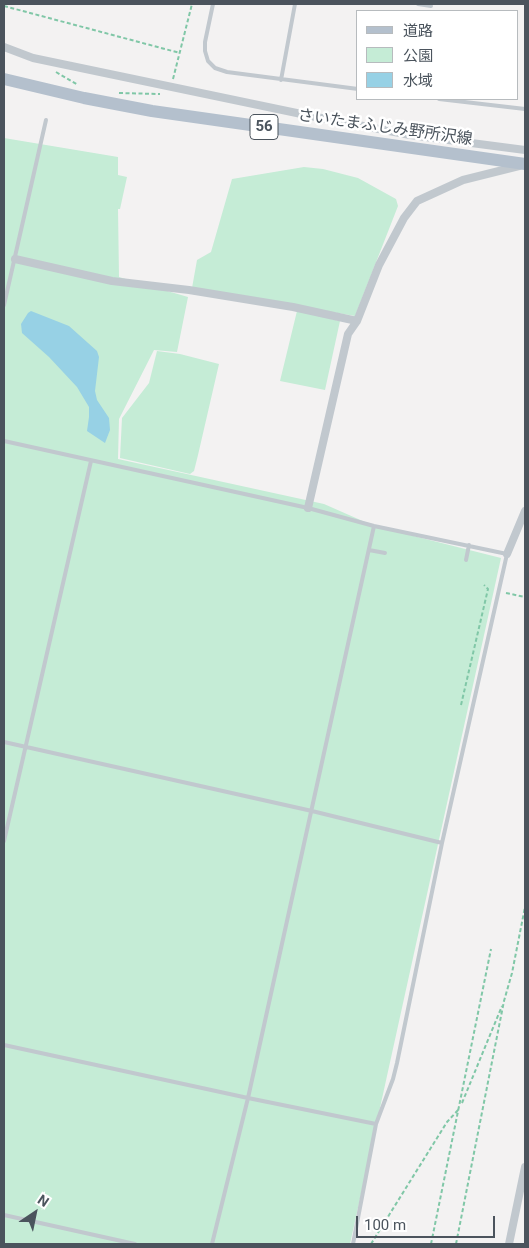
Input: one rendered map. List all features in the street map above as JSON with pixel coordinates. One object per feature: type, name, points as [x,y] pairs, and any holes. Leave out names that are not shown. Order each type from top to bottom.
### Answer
[{"type":"main road","name":"さいたまふじみ野所沢線","points":[[4,80],[152,111],[525,164]]},
{"type":"street","points":[[4,47],[33,58],[171,88],[410,135],[525,150]]},
{"type":"street","points":[[308,508],[348,334],[357,321],[379,265],[404,218],[417,201],[463,180],[525,164]]},
{"type":"street","points":[[15,259],[112,281],[293,307],[357,321]]},
{"type":"street","points":[[507,554],[525,511]]},
{"type":"street","points":[[509,1244],[525,1167]]},
{"type":"lane","points":[[213,4],[205,42],[205,51],[208,61],[215,68],[227,72],[281,80],[356,89]]},
{"type":"lane","points":[[281,80],[295,4]]},
{"type":"lane","points":[[418,4],[431,5]]},
{"type":"lane","points":[[448,100],[525,109]]},
{"type":"lane","points":[[4,305],[46,120]]},
{"type":"lane","points":[[4,441],[308,508],[374,526],[507,554],[442,843],[397,1063],[376,1124],[353,1244]]},
{"type":"lane","points":[[4,841],[91,461]]},
{"type":"lane","points":[[212,1244],[248,1098],[374,526]]},
{"type":"lane","points":[[466,560],[469,546]]},
{"type":"lane","points":[[369,550],[386,553]]},
{"type":"lane","points":[[4,742],[312,811],[442,843]]},
{"type":"lane","points":[[4,1045],[376,1124]]},
{"type":"lane","points":[[4,1215],[135,1244]]},
{"type":"path","points":[[118,93],[172,94],[171,88],[192,4]]},
{"type":"path","points":[[4,6],[180,53]]},
{"type":"path","points":[[49,68],[83,88]]},
{"type":"path","points":[[461,705],[488,589],[484,585]]},
{"type":"path","points":[[498,591],[525,597]]},
{"type":"path","points":[[456,1244],[504,1001],[512,973],[525,907]]},
{"type":"path","points":[[431,1244],[491,949]]},
{"type":"path","points":[[371,1244],[447,1122],[459,1109],[504,1001]]},
{"type":"green space","points":[[4,138],[118,157],[118,175],[127,177],[120,209],[118,209],[119,277],[188,297],[177,352],[154,350],[119,419],[118,459],[324,504],[374,526],[501,558],[350,1244],[4,1244]]},
{"type":"green space","points":[[304,167],[323,169],[358,178],[396,199],[398,206],[355,316],[192,288],[197,260],[211,252],[232,179]]},
{"type":"green space","points":[[297,311],[340,321],[325,390],[280,381]]},
{"type":"green space","points":[[157,351],[180,354],[219,364],[194,471],[190,474],[120,458],[122,418],[149,383]]},
{"type":"water","points":[[31,311],[69,326],[97,351],[99,357],[95,391],[97,400],[109,418],[110,430],[105,443],[87,431],[89,407],[77,387],[49,357],[22,333],[21,324]]}]
